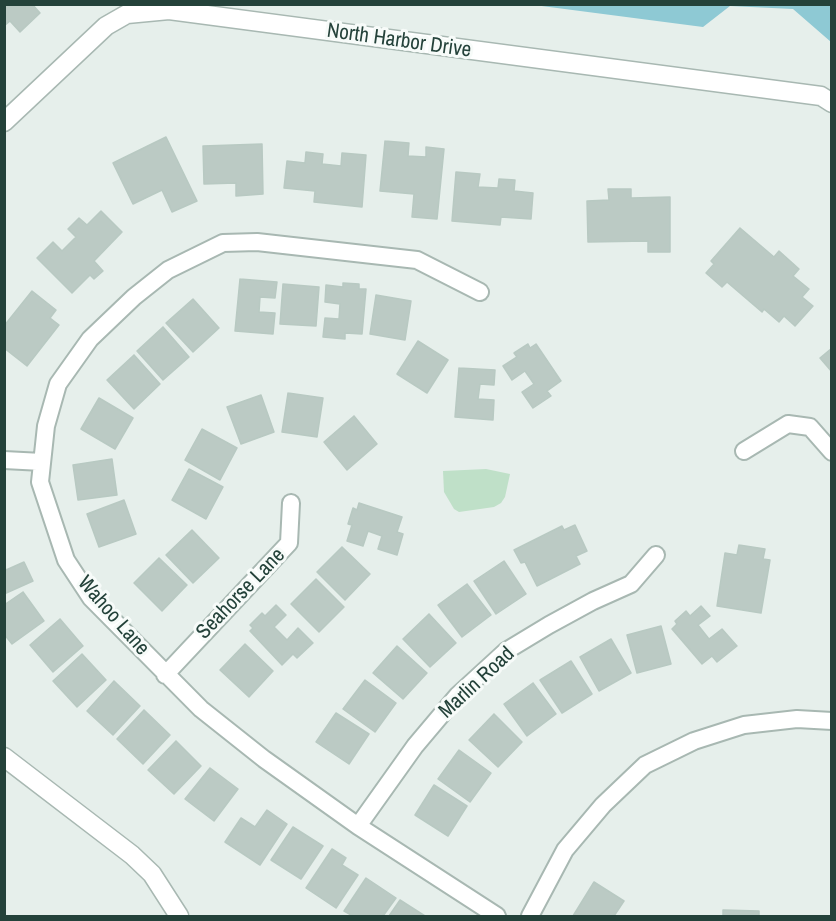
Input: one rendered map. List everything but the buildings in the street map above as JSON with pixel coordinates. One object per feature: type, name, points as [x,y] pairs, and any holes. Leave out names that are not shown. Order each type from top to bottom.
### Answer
[{"type":"street","name":"North Harbor Drive","points":[[4,122],[106,26],[127,14],[169,10],[821,96],[831,103]]},
{"type":"street","name":"Wahoo Lane","points":[[480,292],[417,260],[257,242],[224,243],[168,270],[134,297],[90,339],[58,384],[46,426],[40,482],[66,560],[91,598],[165,675],[201,709],[264,759],[358,826],[497,916]]},
{"type":"street","points":[[744,451],[788,424],[810,427],[830,447],[831,452]]},
{"type":"street","points":[[4,460],[42,462]]},
{"type":"street","name":"Seahorse Lane","points":[[165,675],[289,543],[291,503]]},
{"type":"street","name":"Marlin Road","points":[[358,826],[415,746],[458,695],[506,651],[593,601],[631,584],[656,555]]},
{"type":"street","points":[[530,916],[565,850],[603,805],[645,765],[694,741],[744,725],[797,719],[831,721]]},
{"type":"street","points":[[4,757],[132,855],[152,874],[179,916]]},
{"type":"green space","points":[[486,469],[510,474],[505,497],[501,503],[494,507],[459,512],[454,509],[444,492],[443,471]]},
{"type":"water","points":[[534,5],[831,5],[831,42],[793,9],[730,6],[703,27]]}]
